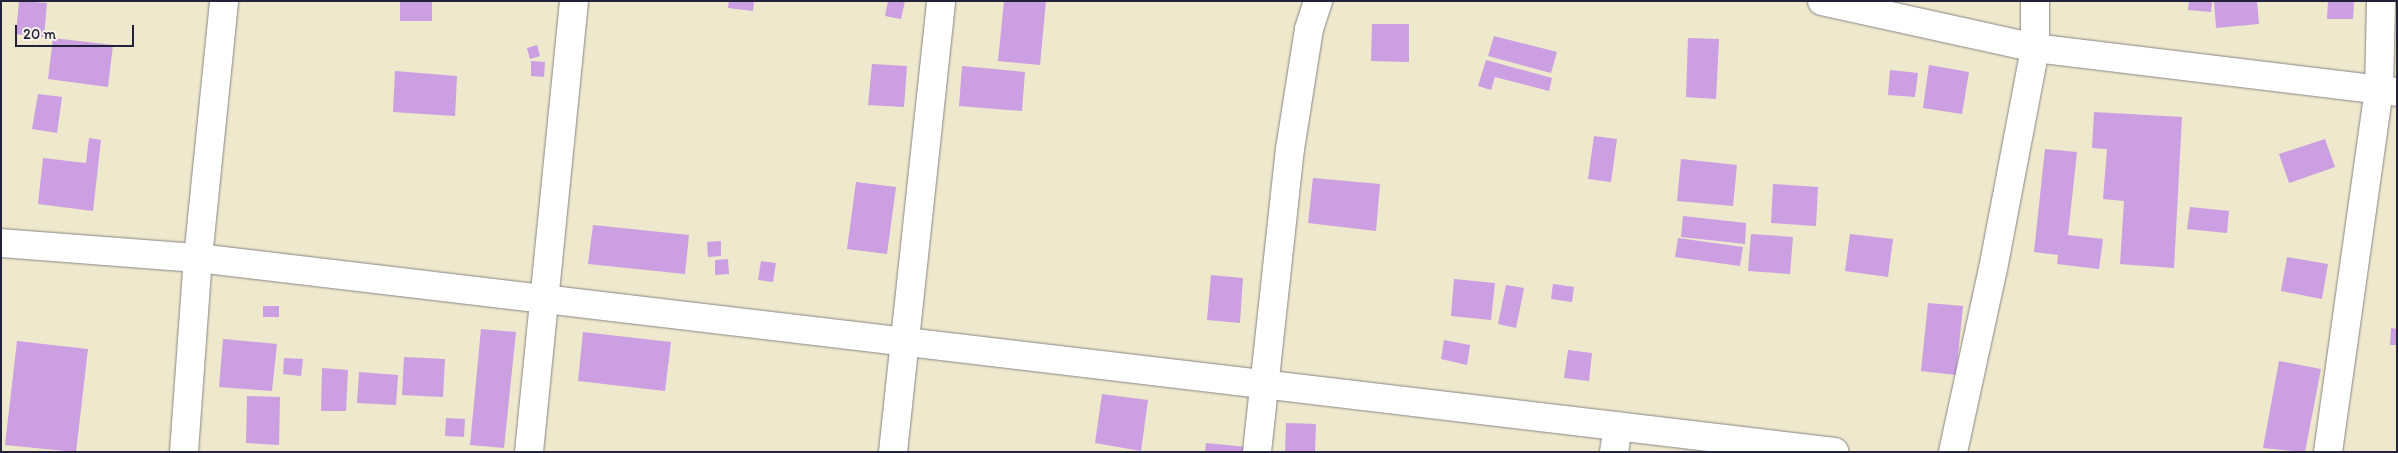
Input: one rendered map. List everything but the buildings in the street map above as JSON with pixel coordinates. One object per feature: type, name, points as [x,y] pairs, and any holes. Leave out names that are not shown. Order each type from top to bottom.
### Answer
[{"type":"street","points":[[184,452],[198,258],[224,1]]},
{"type":"street","points":[[529,452],[574,1]]},
{"type":"street","points":[[893,452],[941,1]]},
{"type":"street","points":[[1257,452],[1290,149],[1309,29],[1318,1]]},
{"type":"street","points":[[1822,1],[2035,48],[2388,91]]},
{"type":"street","points":[[1953,452],[1993,269],[2035,48],[2035,1]]},
{"type":"street","points":[[2328,452],[2388,91],[2381,1]]},
{"type":"street","points":[[1,243],[198,258],[1264,384],[1616,439],[1836,452]]}]
